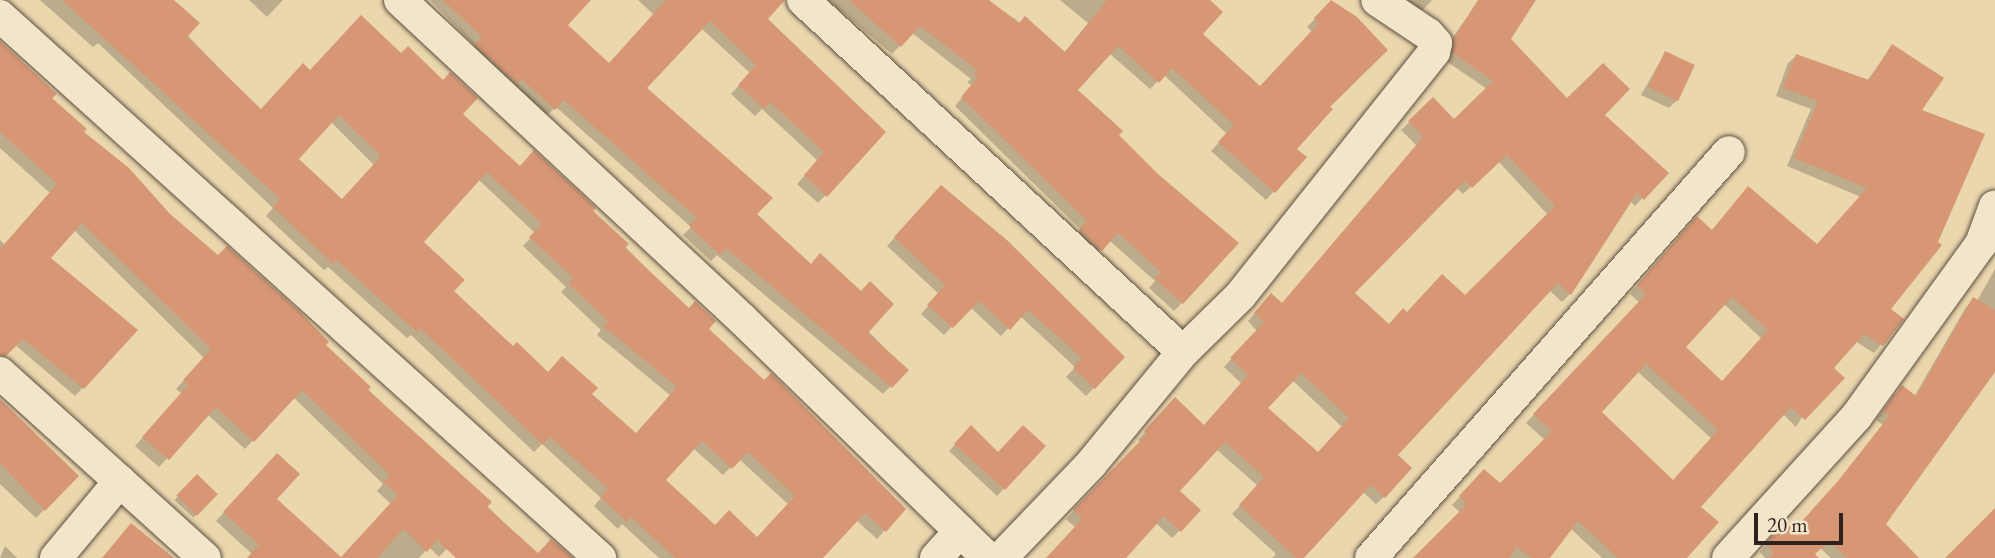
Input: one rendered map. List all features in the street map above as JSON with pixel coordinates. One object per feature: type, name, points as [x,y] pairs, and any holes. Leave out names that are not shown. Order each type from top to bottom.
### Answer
[{"type":"street","points":[[400,0],[742,319],[988,558]]},
{"type":"street","points":[[803,0],[1183,352]]},
{"type":"street","points":[[1001,558],[1091,464],[1183,352],[1240,296],[1434,52],[1436,43],[1428,34],[1377,0]]},
{"type":"street","points":[[0,16],[600,558]]},
{"type":"street","points":[[1371,558],[1728,152]]},
{"type":"street","points":[[1728,558],[1856,417],[1981,244],[1995,206]]},
{"type":"street","points":[[0,373],[205,558]]},
{"type":"street","points":[[56,558],[120,481]]},
{"type":"street","points":[[936,558],[960,531]]},
{"type":"building","points":[[62,0],[174,0],[200,23],[187,37],[261,109],[303,63],[310,70],[361,15],[401,53],[408,46],[443,80],[450,72],[478,98],[463,114],[520,166],[534,150],[596,208],[593,211],[629,244],[625,248],[689,308],[695,301],[716,321],[709,329],[764,380],[771,373],[906,509],[886,532],[865,513],[823,558],[675,558],[631,517],[627,522],[600,497],[608,489],[550,437],[543,445],[420,328],[417,332],[336,260],[333,264],[273,207],[280,199]],"holes":[[[339,115],[381,156],[342,199],[299,159]],[[487,172],[542,224],[529,237],[573,278],[568,283],[608,321],[603,326],[677,387],[636,433],[592,394],[598,388],[562,356],[548,372],[517,342],[513,346],[454,291],[465,280],[424,242]],[[702,441],[732,469],[748,452],[795,496],[757,537],[729,510],[715,525],[666,480]]]},
{"type":"building","points":[[443,0],[591,0],[568,25],[609,63],[666,0],[785,0],[768,19],[886,132],[827,197],[804,175],[824,152],[770,102],[764,109],[738,85],[756,65],[710,21],[647,88],[773,198],[757,214],[811,264],[820,253],[861,291],[870,281],[894,304],[868,333],[909,370],[892,388],[726,248],[720,255],[689,226],[697,218],[564,100],[555,110],[522,79],[518,83],[503,71],[475,45],[482,37]]},
{"type":"building","points":[[849,0],[989,0],[1019,23],[1025,16],[1065,52],[1107,0],[1210,0],[1223,12],[1203,34],[1260,86],[1319,23],[1314,18],[1331,0],[1357,17],[1388,50],[1330,107],[1333,109],[1297,149],[1307,157],[1275,193],[1218,142],[1234,125],[1172,68],[1159,83],[1118,46],[1078,90],[1123,131],[1119,135],[1158,174],[1239,243],[1183,304],[1155,279],[1161,272],[1118,233],[1102,251],[1079,230],[1087,221],[961,97],[978,77],[974,73],[977,70],[920,26],[901,47]]},
{"type":"building","points":[[1478,0],[1536,0],[1511,39],[1567,98],[1603,63],[1630,89],[1605,115],[1669,173],[1644,200],[1637,193],[1571,295],[1558,283],[1398,455],[1412,468],[1385,498],[1371,485],[1304,558],[1296,558],[1239,505],[1264,477],[1225,442],[1180,491],[1201,510],[1181,532],[1164,516],[1126,558],[1046,558],[1082,519],[1073,510],[1147,434],[1144,431],[1175,397],[1204,425],[1248,375],[1230,358],[1264,322],[1254,313],[1271,293],[1282,303],[1423,137],[1408,121],[1433,97],[1454,119],[1493,81],[1453,53],[1454,38]],"holes":[[[1507,155],[1555,206],[1465,295],[1442,274],[1407,312],[1403,308],[1389,324],[1355,293],[1465,181],[1472,188]],[[1301,373],[1349,418],[1318,452],[1268,408]]]},
{"type":"building","points":[[0,41],[57,94],[52,98],[87,129],[84,132],[129,168],[170,214],[218,255],[227,246],[299,311],[329,342],[326,345],[371,387],[368,390],[492,502],[487,507],[538,553],[551,539],[573,558],[456,558],[437,540],[427,552],[403,529],[377,558],[247,558],[259,545],[223,512],[277,453],[300,474],[277,499],[341,557],[398,495],[383,482],[390,475],[302,390],[254,442],[216,407],[169,460],[142,437],[188,385],[183,380],[211,349],[82,223],[51,258],[138,330],[84,389],[23,339],[6,356],[0,355],[0,249],[57,184],[0,132]]},
{"type":"building","points":[[1892,44],[1944,78],[1922,110],[1985,134],[1938,242],[1942,245],[1891,309],[1904,319],[1883,346],[1864,334],[1834,368],[1845,378],[1805,420],[1791,407],[1701,507],[1719,522],[1687,558],[1618,558],[1578,521],[1550,558],[1531,558],[1517,547],[1509,558],[1413,558],[1467,504],[1459,496],[1484,469],[1500,483],[1552,431],[1533,414],[1646,294],[1637,285],[1697,216],[1712,230],[1748,186],[1817,244],[1867,188],[1794,158],[1818,101],[1783,88],[1796,54],[1869,80]],"holes":[[[1732,297],[1768,330],[1722,381],[1686,347]],[[1646,364],[1718,430],[1673,480],[1602,412]]]},
{"type":"building","points":[[1665,51],[1695,65],[1678,101],[1648,87]]},
{"type":"building","points":[[941,185],[1008,241],[1125,357],[1095,389],[1073,368],[1082,358],[1028,310],[1010,330],[979,301],[953,328],[927,305],[945,285],[894,237]]},
{"type":"building","points":[[1973,297],[1995,310],[1995,372],[1886,524],[1919,558],[1847,558],[1829,541],[1815,554],[1819,558],[1769,558],[1774,552],[1766,543],[1786,522],[1794,530],[1838,481],[1889,416],[1883,411],[1902,385],[1916,396]]},
{"type":"building","points":[[0,399],[79,476],[45,511],[0,463]]},
{"type":"building","points":[[971,425],[998,452],[1023,425],[1046,446],[1005,490],[954,444]]},
{"type":"building","points":[[197,474],[218,494],[197,516],[176,496]]},
{"type":"building","points":[[1995,508],[1995,558],[1945,558]]},
{"type":"building","points":[[131,523],[174,558],[102,558]]}]
